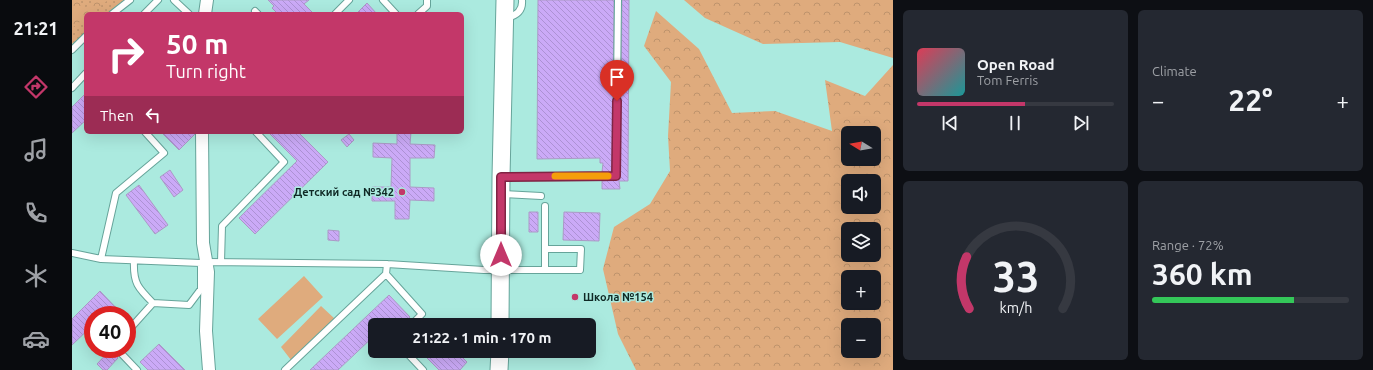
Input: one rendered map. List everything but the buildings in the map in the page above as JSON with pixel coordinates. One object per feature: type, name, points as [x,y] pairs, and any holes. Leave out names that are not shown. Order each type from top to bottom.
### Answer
[{"type":"street","points":[[205,12],[207,0]]},
{"type":"street","points":[[500,318],[505,0]]},
{"type":"street","points":[[202,134],[203,243],[204,262],[208,272],[206,331],[209,370]]},
{"type":"street","points":[[499,370],[500,358]]},
{"type":"lane","points":[[115,12],[130,0]]},
{"type":"lane","points":[[146,12],[158,0]]},
{"type":"lane","points":[[174,0],[187,12]]},
{"type":"lane","points":[[337,12],[349,0]]},
{"type":"lane","points":[[382,0],[394,12]]},
{"type":"lane","points":[[420,12],[426,6],[427,0]]},
{"type":"lane","points":[[501,186],[616,176],[618,0]]},
{"type":"lane","points":[[505,19],[515,16],[520,11],[525,1]]},
{"type":"lane","points":[[72,50],[84,38]]},
{"type":"lane","points":[[72,88],[84,75]]},
{"type":"lane","points":[[101,260],[116,193],[164,153],[147,134]]},
{"type":"lane","points":[[221,262],[222,226],[284,162],[258,134]]},
{"type":"lane","points":[[501,186],[541,196]]},
{"type":"lane","points":[[545,206],[545,270]]},
{"type":"lane","points":[[72,253],[101,260],[386,264],[484,270],[580,270],[581,249],[545,248]]},
{"type":"lane","points":[[134,261],[133,273],[138,287],[153,303],[189,305],[201,290],[204,262]]},
{"type":"lane","points":[[386,264],[386,274],[422,314],[418,318]]},
{"type":"lane","points":[[285,370],[386,274]]},
{"type":"lane","points":[[136,322],[153,303]]},
{"type":"lane","points":[[126,358],[137,370]]},
{"type":"lane","points":[[412,358],[423,370]]},
{"type":"green space","points":[[72,0],[125,0],[110,12],[84,12],[84,34],[72,44]]},
{"type":"green space","points":[[72,0],[77,0],[85,8],[94,0],[108,0],[93,12],[84,12],[84,19],[72,28]]},
{"type":"green space","points":[[684,0],[893,0],[893,58],[840,42],[763,44],[705,18]]},
{"type":"green space","points":[[656,11],[699,49],[732,113],[775,111],[832,131],[825,80],[865,96],[893,65],[893,370],[636,370],[618,334],[603,269],[614,227],[650,204],[670,171],[668,136],[671,82],[644,46]]},
{"type":"green space","points":[[304,276],[323,297],[277,339],[258,319]]},
{"type":"green space","points":[[321,306],[335,319],[291,360],[281,347]]},
{"type":"slow traffic","points":[[555,176],[608,176]]},
{"type":"place","name":"Детский сад №342","points":[[402,192]]},
{"type":"place","name":"Школа №154","points":[[575,297]]},
{"type":"route","points":[[501,255],[501,177],[616,176],[617,101]]}]
